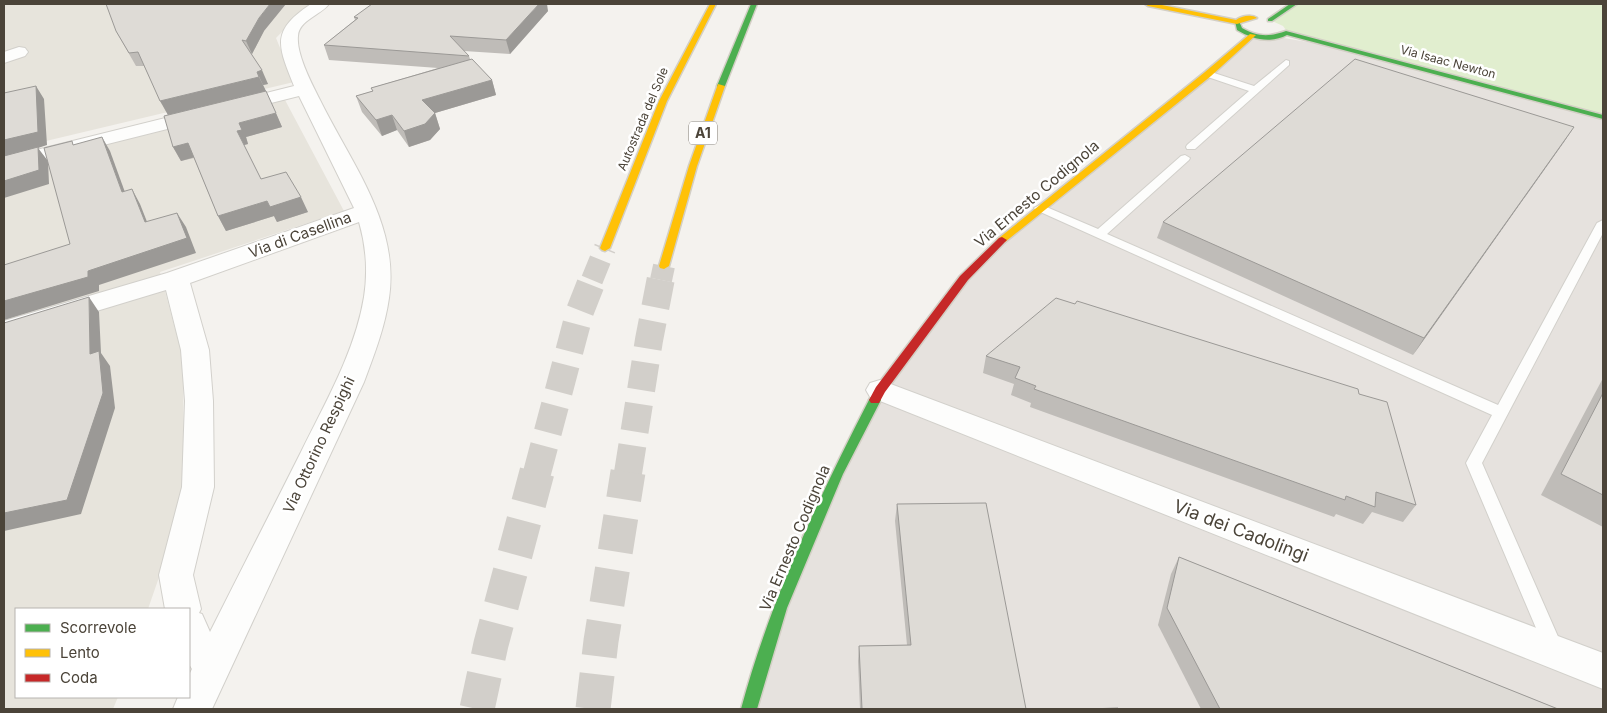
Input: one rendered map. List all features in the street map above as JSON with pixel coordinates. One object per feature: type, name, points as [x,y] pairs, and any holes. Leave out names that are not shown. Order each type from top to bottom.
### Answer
[{"type":"main road","name":"Autostrada del Sole","points":[[605,248],[663,101],[713,4]]},
{"type":"main road","name":"A1","points":[[664,266],[690,172],[734,49],[754,4]]},
{"type":"main road","points":[[1148,4],[1237,22],[1250,18],[1270,20],[1294,4]]},
{"type":"main road","name":"Via Isaac Newton","points":[[1270,20],[1283,26],[1286,33]]},
{"type":"main road","points":[[1237,22],[1239,29],[1252,35]]},
{"type":"main road","name":"Via Isaac Newton","points":[[1252,35],[1273,38],[1286,33],[1603,117]]},
{"type":"main road","name":"Via Ernesto Codignola","points":[[749,709],[780,608],[837,474],[880,390],[964,278],[1003,239],[1208,74],[1252,35]]},
{"type":"street","name":"Via di Casellina","points":[[4,330],[176,279],[367,211],[305,90],[290,49],[289,35],[294,26],[321,4]]},
{"type":"street","points":[[4,164],[305,90]]},
{"type":"street","name":"Via Ottorino Respighi","points":[[192,709],[350,382],[368,334],[376,306],[380,265],[378,245],[367,211]]},
{"type":"street","points":[[176,279],[195,350],[199,401],[198,487],[176,575],[183,608]]},
{"type":"street","name":"Via dei Cadolingi","points":[[880,390],[1603,671]]},
{"type":"street","points":[[190,629],[192,636],[212,668]]},
{"type":"lane","points":[[1191,147],[1286,63]]},
{"type":"lane","points":[[1208,74],[1256,90]]},
{"type":"lane","points":[[1100,234],[1186,158]]},
{"type":"lane","points":[[1040,208],[1500,413]]},
{"type":"lane","points":[[1556,654],[1474,463],[1603,223]]},
{"type":"shaded area","points":[[4,4],[309,4],[276,38],[294,82],[4,151]]},
{"type":"shaded area","points":[[1252,35],[1278,37],[1337,47],[1603,117],[1603,709],[749,709],[760,672],[880,390],[1003,239]]},
{"type":"shaded area","points":[[285,100],[344,211],[160,272],[183,359],[184,505],[148,608],[15,608],[15,698],[118,698],[113,709],[4,709],[4,169]]},
{"type":"green space","points":[[1294,4],[1603,4],[1603,117],[1286,30],[1283,26],[1270,20]]},
{"type":"building","points":[[106,4],[270,4],[259,18],[246,41],[242,40],[262,70],[257,72],[259,77],[160,101],[138,52],[129,53],[116,31]]},
{"type":"building","points":[[372,4],[539,4],[506,40],[450,36],[469,56],[324,45],[358,18],[354,17]]},
{"type":"building","points":[[472,59],[492,80],[422,100],[435,113],[425,124],[404,131],[392,115],[376,120],[356,96],[373,91],[371,88]]},
{"type":"building","points":[[1355,59],[1574,127],[1424,338],[1163,222]]},
{"type":"building","points":[[36,86],[38,132],[4,140],[4,93]]},
{"type":"building","points":[[266,91],[276,113],[239,123],[242,130],[237,131],[261,179],[286,172],[301,197],[270,207],[267,201],[218,216],[188,143],[173,147],[164,116]]},
{"type":"building","points":[[102,137],[122,192],[132,189],[145,222],[177,213],[187,238],[88,271],[88,277],[4,301],[4,265],[70,244],[44,148],[72,141],[73,145]]},
{"type":"building","points":[[38,147],[39,170],[4,181],[4,156]]},
{"type":"building","points":[[89,297],[90,354],[99,351],[103,393],[67,500],[4,513],[4,323]]},
{"type":"building","points":[[1056,298],[1075,304],[1077,301],[1358,389],[1359,394],[1387,402],[1416,505],[1376,492],[1375,507],[1346,496],[1345,500],[1034,389],[1036,386],[1015,378],[1020,367],[986,356]]},
{"type":"building","points":[[1603,393],[1603,495],[1561,474]]},
{"type":"building","points":[[986,503],[1026,709],[862,709],[859,646],[911,645],[897,504]]},
{"type":"building","points":[[1179,557],[1558,709],[1220,709],[1167,608]]},
{"type":"tunnel","points":[[592,280],[605,248]]},
{"type":"tunnel","points":[[661,280],[664,266]]},
{"type":"tunnel","points":[[537,473],[580,311],[593,278]]},
{"type":"tunnel","points":[[628,473],[661,278]]},
{"type":"tunnel","points":[[477,709],[491,644],[537,472]]},
{"type":"tunnel","points":[[593,709],[601,641],[628,472]]},
{"type":"traffic: fast","points":[[721,86],[754,4]]},
{"type":"traffic: fast","points":[[1270,20],[1294,4]]},
{"type":"traffic: fast","points":[[1237,22],[1239,29],[1257,37],[1268,38],[1286,33],[1603,117]]},
{"type":"traffic: fast","points":[[749,709],[780,608],[837,474],[875,400]]},
{"type":"traffic: slow","points":[[605,248],[663,101],[713,4]]},
{"type":"traffic: slow","points":[[1148,4],[1237,22],[1241,19],[1254,18]]},
{"type":"traffic: slow","points":[[1002,240],[1208,74],[1252,35]]},
{"type":"traffic: slow","points":[[664,266],[693,166],[721,86]]},
{"type":"traffic: jam","points":[[875,400],[880,390],[964,278],[1002,240]]}]
